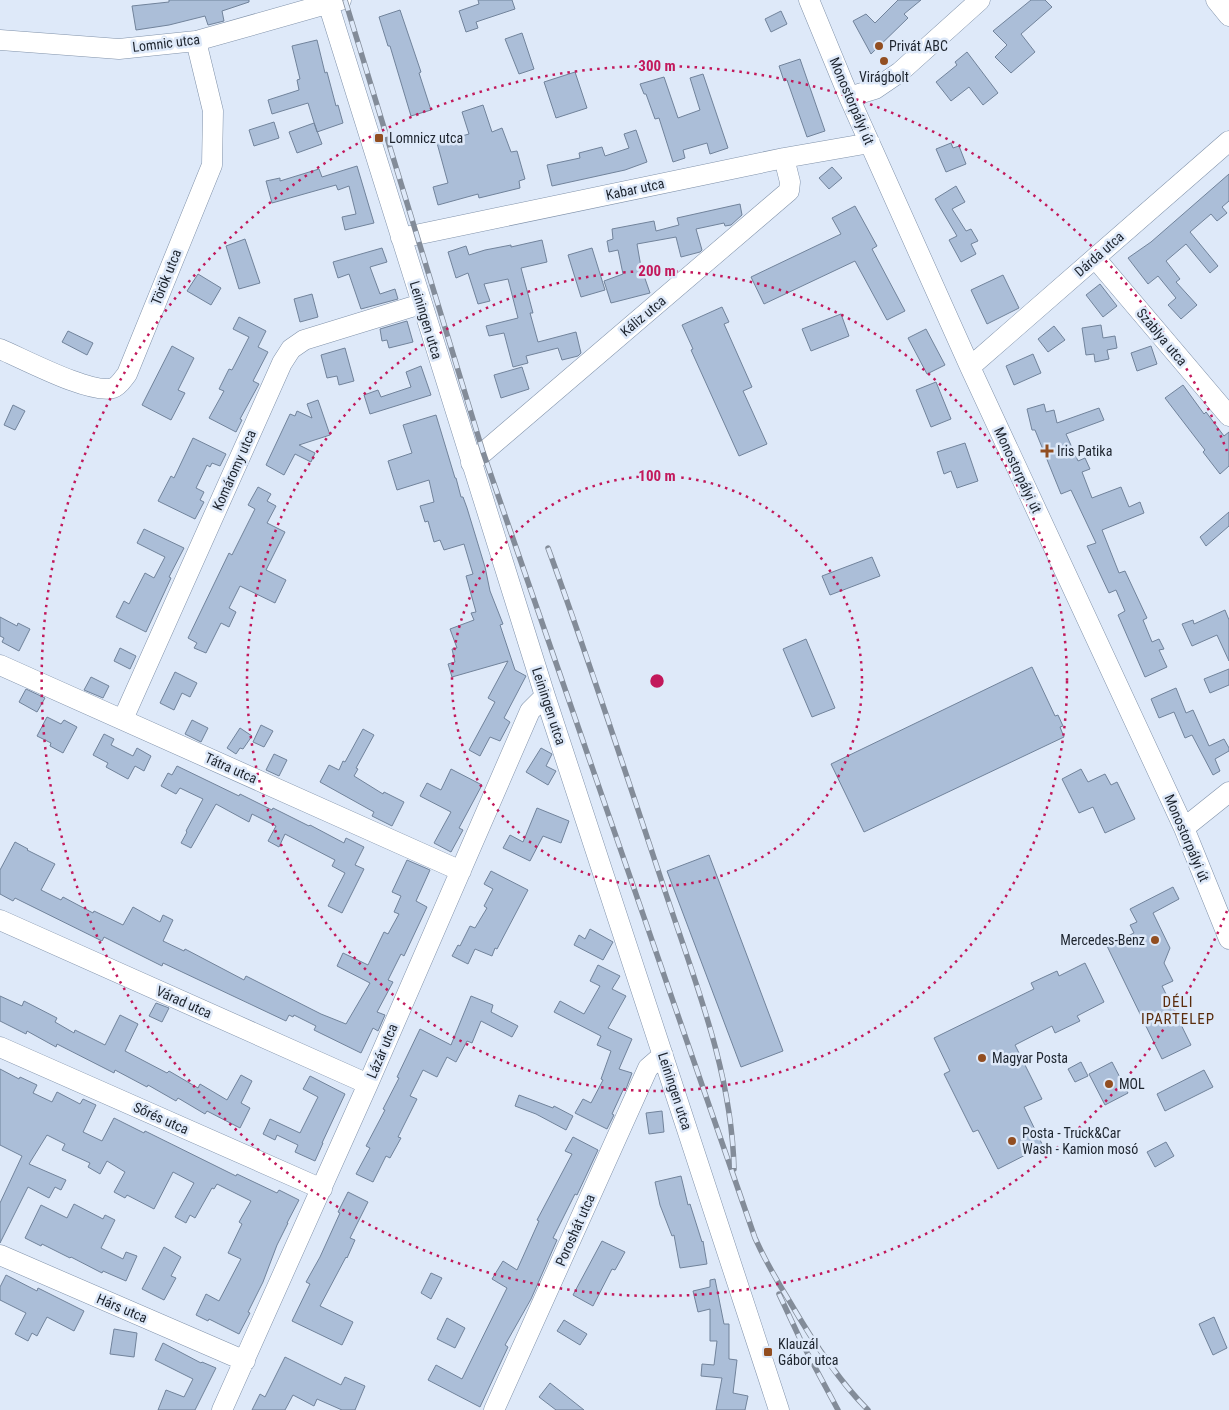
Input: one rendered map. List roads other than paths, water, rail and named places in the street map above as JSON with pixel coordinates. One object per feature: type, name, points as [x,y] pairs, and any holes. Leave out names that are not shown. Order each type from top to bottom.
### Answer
[{"type":"street","name":"Monostorpályi út","points":[[809,0],[849,97],[970,368],[1184,828],[1229,939]]},
{"type":"street","points":[[849,97],[874,89],[900,72],[980,0]]},
{"type":"street","points":[[1216,0],[1229,16]]},
{"type":"street","name":"Lomnic utca","points":[[0,40],[120,49],[196,42],[332,2]]},
{"type":"street","name":"Leiningen utca","points":[[332,2],[401,238],[471,463],[545,696],[779,1410]]},
{"type":"street","name":"Török utca","points":[[0,349],[86,386],[104,390],[116,387],[127,374],[212,165],[213,111],[196,42]]},
{"type":"street","name":"Dárda utca","points":[[970,368],[1229,141]]},
{"type":"street","name":"Kabar utca","points":[[401,238],[784,158],[870,143]]},
{"type":"street","name":"Káliz utca","points":[[471,463],[789,191],[790,182],[784,158]]},
{"type":"street","name":"Szablya utca","points":[[1095,258],[1229,416]]},
{"type":"street","name":"Komáromy utca","points":[[122,719],[290,349],[304,340],[421,304]]},
{"type":"street","name":"Tátra utca","points":[[0,665],[461,870]]},
{"type":"street","name":"Lázár utca","points":[[222,1410],[322,1189],[530,710],[545,696]]},
{"type":"street","points":[[1184,828],[1229,792]]},
{"type":"street","name":"Várad utca","points":[[0,920],[368,1084]]},
{"type":"street","name":"Sőrés utca","points":[[0,1047],[322,1189]]},
{"type":"street","name":"Poroshát utca","points":[[494,1410],[648,1068],[663,1055]]},
{"type":"street","name":"Hárs utca","points":[[0,1255],[244,1361]]},
{"type":"railway","points":[[345,0],[483,452],[755,1238],[776,1278],[816,1345],[835,1372],[868,1410]]},
{"type":"railway","points":[[548,548],[607,717],[710,1026],[726,1097],[732,1133],[734,1169]]},
{"type":"railway","points":[[779,1294],[802,1343],[838,1410]]},
{"type":"place","name":"Privát ABC","points":[[879,46]]},
{"type":"place","name":"Virágbolt","points":[[884,61]]},
{"type":"place","name":"Lomnicz utca","points":[[379,138]]},
{"type":"place","name":"Iris Patika","points":[[1047,451]]},
{"type":"place","name":"Mercedes-Benz","points":[[1155,940]]},
{"type":"place","name":"Magyar Posta","points":[[982,1058]]},
{"type":"place","name":"MOL","points":[[1109,1084]]},
{"type":"place","name":"Posta - Truck&Car Wash - Kamion mosó","points":[[1012,1141]]},
{"type":"place","name":"Klauzál Gábor utca","points":[[768,1352]]},
{"type":"district","name":"DÉLI IPARTELEP","points":[[1178,1010]]}]
